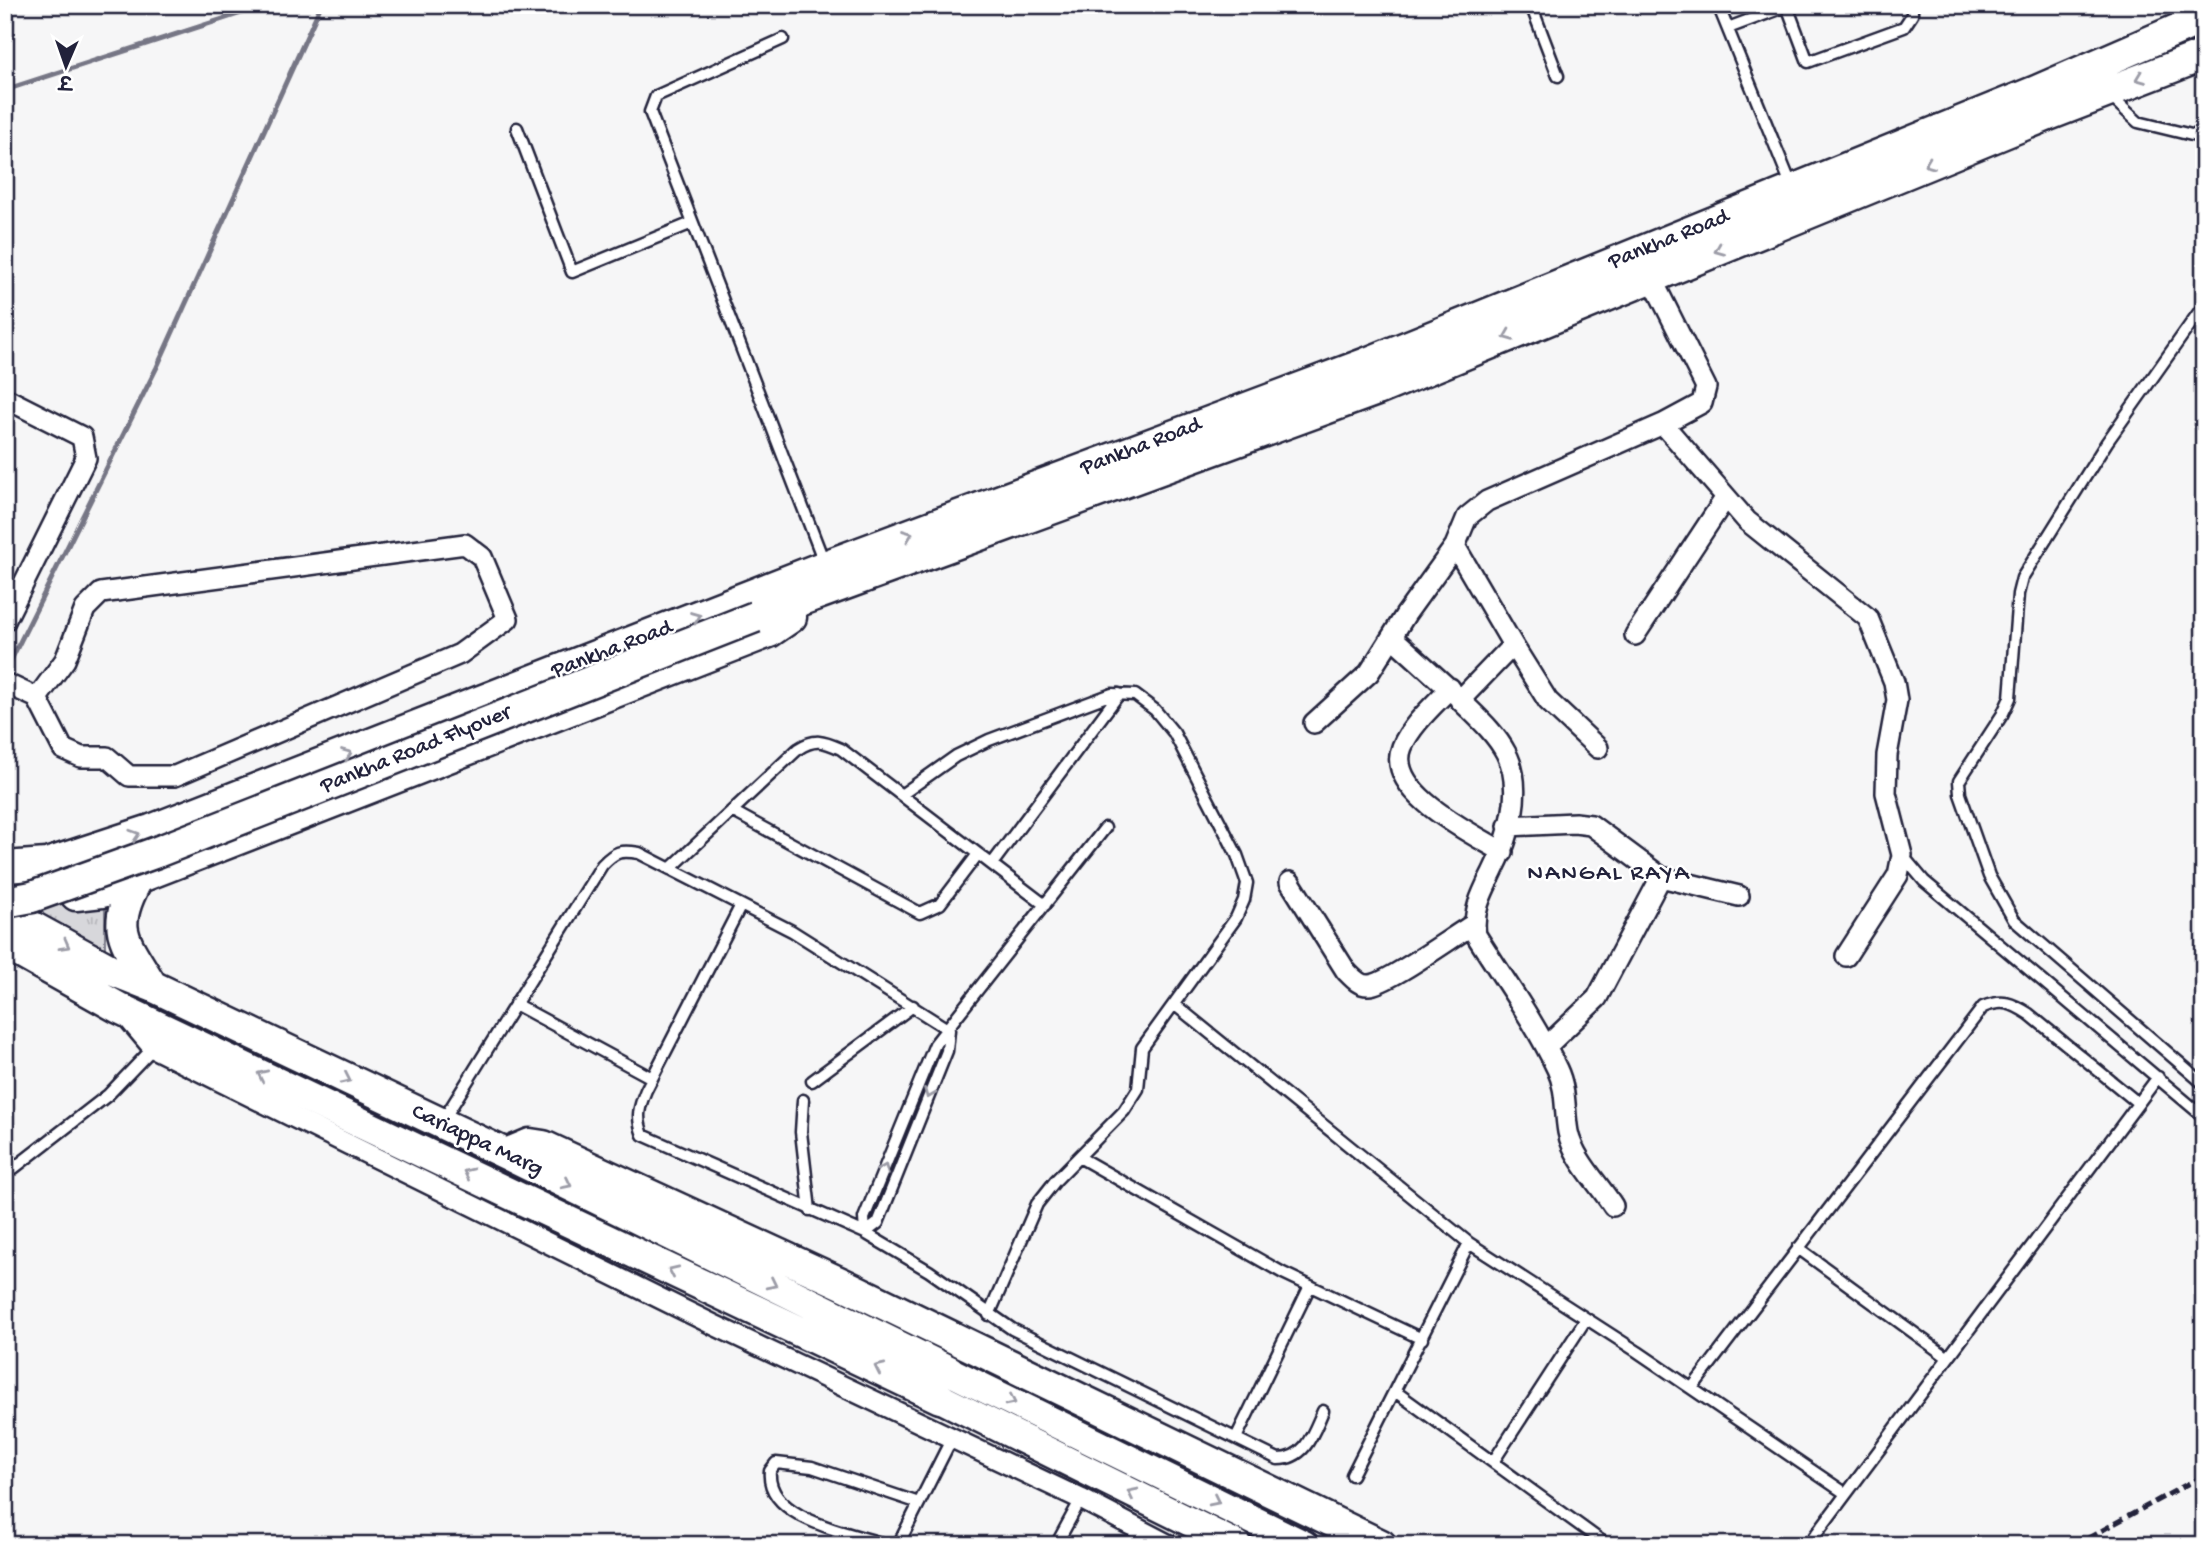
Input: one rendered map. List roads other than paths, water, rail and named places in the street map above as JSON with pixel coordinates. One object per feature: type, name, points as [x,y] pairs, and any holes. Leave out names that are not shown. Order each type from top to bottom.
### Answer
[{"type":"main road","name":"Pankha Road","points":[[5,867],[47,864],[151,830],[345,755],[825,579],[1377,390],[1645,265],[1793,191],[2034,92],[2204,18]]},
{"type":"main road","name":"Pankha Road","points":[[1645,265],[2204,55]]},
{"type":"main road","name":"Pankha Road Flyover","points":[[5,902],[32,897],[157,852],[755,617],[825,579]]},
{"type":"main road","points":[[70,857],[61,869],[62,879],[76,895],[89,895],[138,878],[769,632],[825,579]]},
{"type":"main road","points":[[138,878],[122,906],[121,935],[152,986]]},
{"type":"main road","name":"Cariappa Marg","points":[[5,912],[109,969],[152,986],[506,1154],[945,1385]]},
{"type":"main road","name":"Cariappa Marg","points":[[5,944],[119,1008],[945,1385]]},
{"type":"main road","points":[[506,1154],[530,1144],[543,1146],[853,1289],[1381,1545]]},
{"type":"main road","points":[[945,1385],[1237,1545]]},
{"type":"main road","points":[[945,1385],[1304,1545]]},
{"type":"street","points":[[1314,723],[1359,685],[1455,546],[1467,517],[1487,501],[1663,424],[1702,403],[1706,387],[1645,265]]},
{"type":"street","points":[[5,398],[82,438],[86,458],[5,621]]},
{"type":"street","points":[[1663,424],[1747,521],[1868,618],[1878,636],[1894,682],[1897,700],[1886,755],[1886,793],[1902,855],[1898,875],[1846,956]]},
{"type":"street","points":[[1635,635],[1726,497]]},
{"type":"street","points":[[5,683],[37,698],[64,749],[82,757],[107,757],[129,776],[175,775],[460,654],[508,620],[482,557],[465,544],[101,593],[85,609],[65,660],[37,698]]},
{"type":"street","points":[[1455,546],[1548,701],[1598,748]]},
{"type":"street","points":[[1393,638],[1487,726],[1506,753],[1513,772],[1514,801],[1503,852],[1483,891],[1474,924],[1476,934],[1559,1072],[1567,1100],[1572,1144],[1613,1206]]},
{"type":"street","points":[[1503,852],[1433,811],[1407,781],[1400,764],[1402,747],[1416,726],[1513,645]]},
{"type":"street","points":[[1508,826],[1575,822],[1591,825],[1607,834],[1661,877],[1739,896]]},
{"type":"street","points":[[1546,1047],[1597,998],[1661,877]]},
{"type":"street","points":[[1290,882],[1346,971],[1357,982],[1369,986],[1386,979],[1474,924]]},
{"type":"street","points":[[119,1008],[153,1048],[712,1325],[1081,1499],[1169,1545]]},
{"type":"lane","points":[[1531,5],[1558,76]]},
{"type":"lane","points":[[1718,5],[1793,191]]},
{"type":"lane","points":[[1728,28],[1787,6],[1808,62],[1903,27],[1912,15],[1912,5]]},
{"type":"lane","points":[[783,39],[656,96],[650,112],[825,579]]},
{"type":"lane","points":[[2105,92],[2138,122],[2204,138]]},
{"type":"lane","points":[[517,128],[572,272],[692,223]]},
{"type":"lane","points":[[2204,305],[2107,442],[2022,578],[2018,594],[2010,698],[1959,781],[1960,794],[1989,876],[2014,920],[2204,1084]]},
{"type":"lane","points":[[901,795],[956,756],[989,740],[1112,694],[1135,695],[1155,710],[1174,733],[1237,855],[1247,883],[1236,918],[1142,1048],[1138,1089],[1124,1111],[1037,1204],[989,1315]]},
{"type":"lane","points":[[992,864],[1119,694]]},
{"type":"lane","points":[[670,869],[798,749],[811,741],[823,741],[841,749],[1045,905]]},
{"type":"lane","points":[[732,811],[919,913],[940,904],[978,854]]},
{"type":"lane","points":[[865,1234],[878,1223],[947,1051],[949,1030],[1105,828]]},
{"type":"lane","points":[[441,1123],[612,853],[621,850],[639,853],[845,962],[949,1030]]},
{"type":"lane","points":[[1902,855],[1924,881],[2204,1117]]},
{"type":"lane","points":[[741,905],[652,1077],[639,1109],[638,1121],[643,1135],[865,1234],[929,1271],[1012,1329],[1278,1459],[1289,1459],[1305,1446],[1323,1411]]},
{"type":"lane","points":[[1692,1388],[1983,1007],[1996,1002],[2011,1002],[2029,1013],[2138,1102]]},
{"type":"lane","points":[[515,1004],[652,1077]]},
{"type":"lane","points":[[1174,1004],[1469,1243],[1692,1388],[1845,1493]]},
{"type":"lane","points":[[812,1081],[913,1006]]},
{"type":"lane","points":[[5,1175],[108,1095],[153,1048]]},
{"type":"lane","points":[[1808,1545],[2158,1077]]},
{"type":"lane","points":[[803,1100],[802,1132],[810,1210]]},
{"type":"lane","points":[[1079,1157],[1205,1231],[1310,1286],[1422,1339]]},
{"type":"lane","points":[[1352,1475],[1469,1243]]},
{"type":"lane","points":[[1798,1248],[1947,1356]]},
{"type":"lane","points":[[1236,1438],[1310,1286]]},
{"type":"lane","points":[[1493,1462],[1586,1319]]},
{"type":"lane","points":[[1396,1392],[1607,1545]]},
{"type":"lane","points":[[898,1545],[952,1438]]},
{"type":"lane","points":[[888,1545],[795,1513],[779,1502],[771,1490],[770,1471],[776,1463],[812,1467],[919,1503]]},
{"type":"lane","points":[[1056,1545],[1081,1499]]},
{"type":"waterway","points":[[5,90],[266,5]]},
{"type":"waterway","points":[[5,672],[157,367],[321,5]]},
{"type":"railway","points":[[2075,1545],[2204,1475]]},
{"type":"district","name":"NANGAL RAYA","points":[[1609,874]]}]
